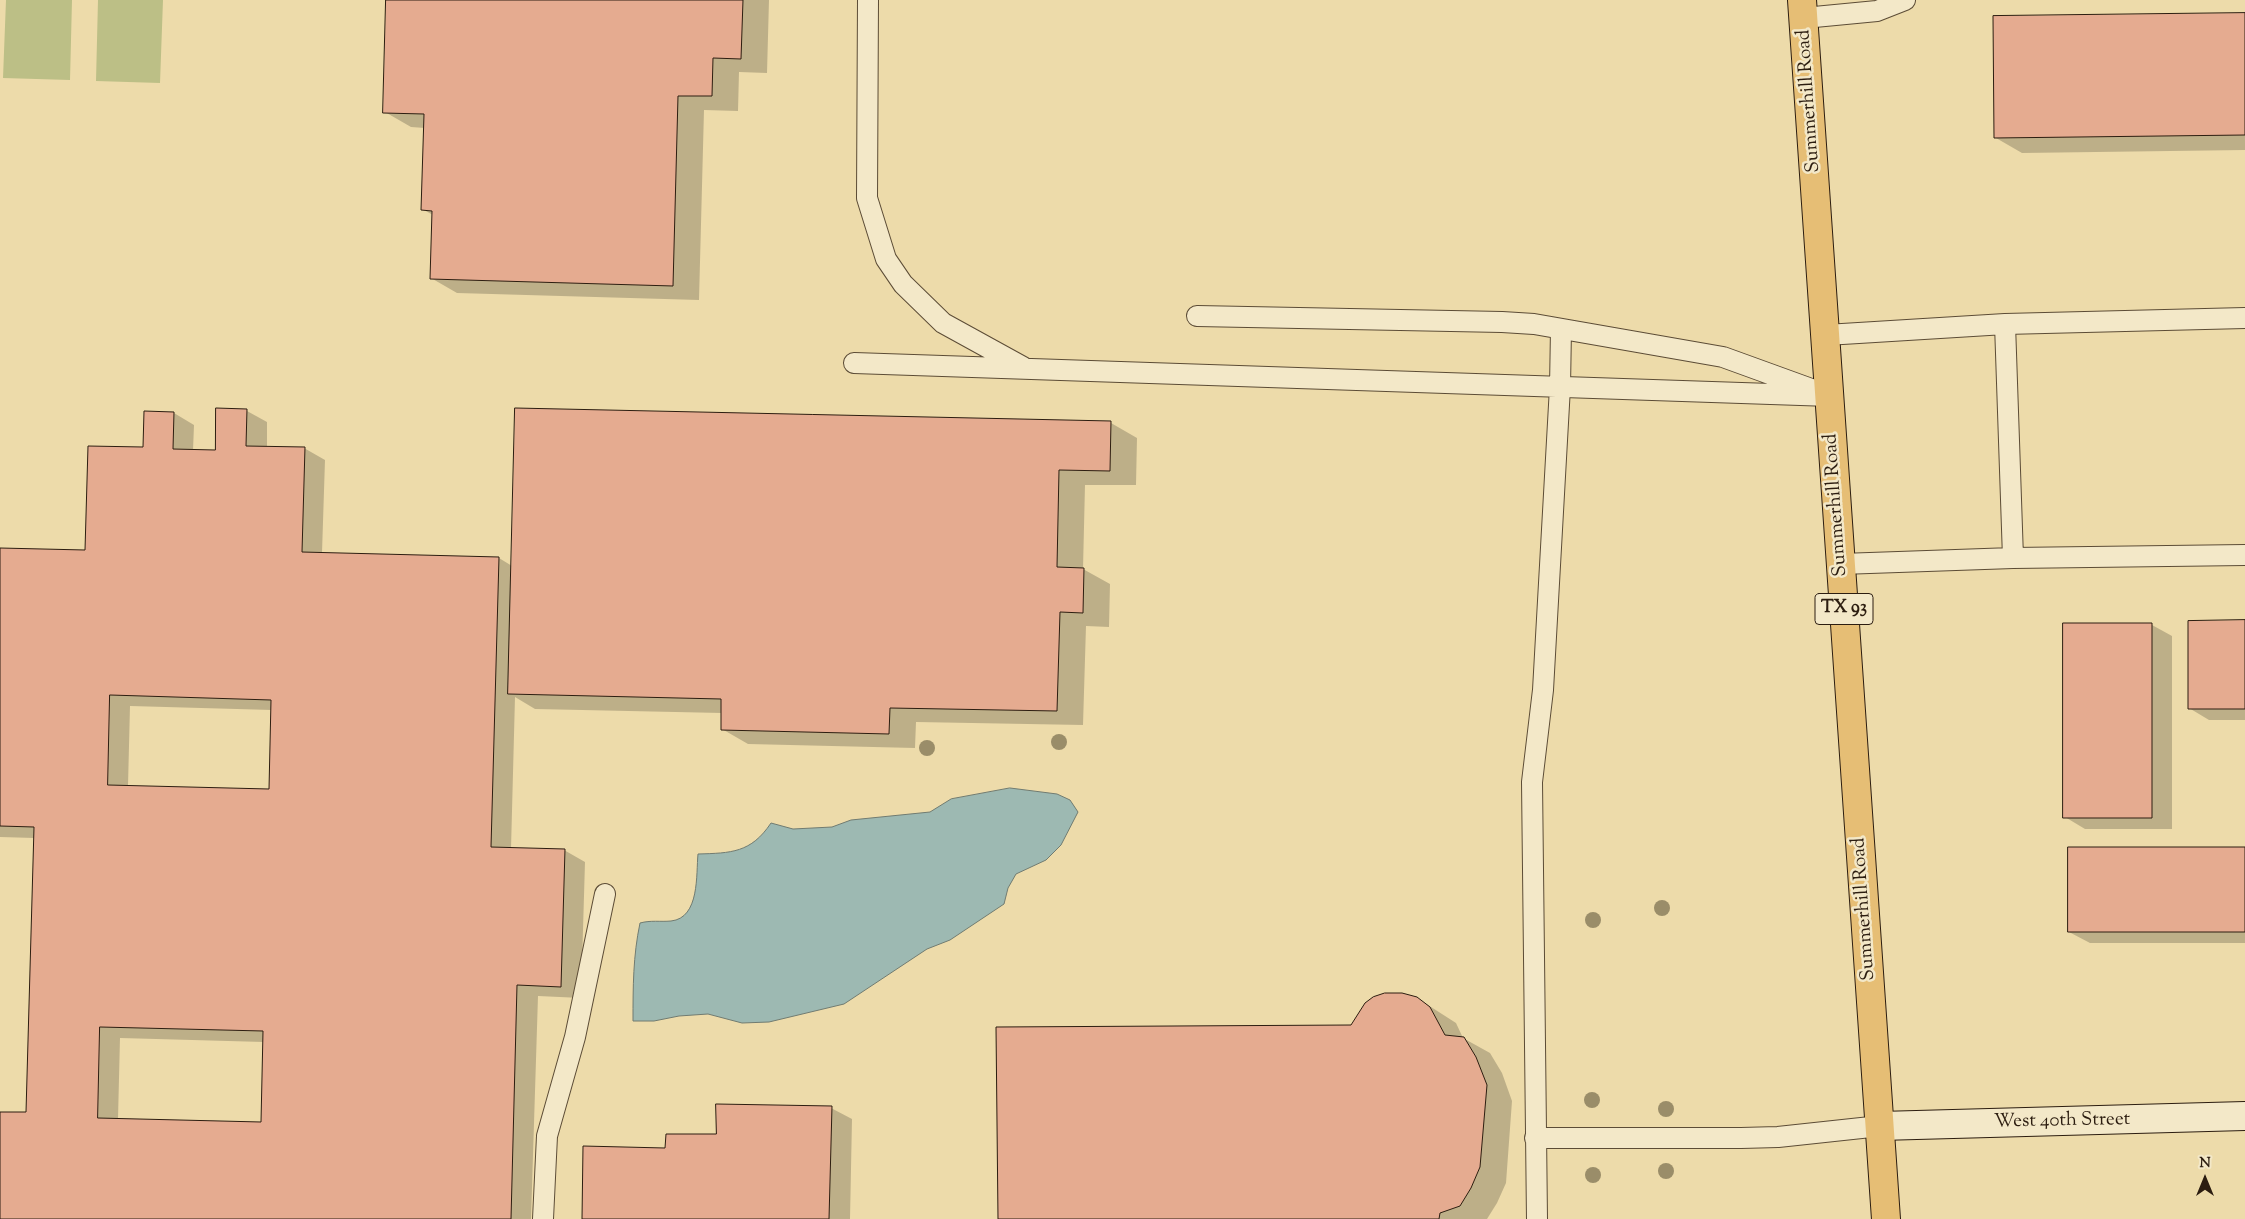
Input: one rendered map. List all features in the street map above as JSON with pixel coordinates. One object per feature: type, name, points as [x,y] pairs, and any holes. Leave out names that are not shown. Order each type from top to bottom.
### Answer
[{"type":"main road","name":"Summerhill Road","points":[[1803,9],[1886,1219]]},
{"type":"street","name":"West 40th Street","points":[[1880,1126],[2245,1116]]},
{"type":"lane","points":[[868,0],[867,198],[886,258],[903,284],[943,323],[1026,369]]},
{"type":"lane","points":[[1803,9],[1878,11],[1905,0]]},
{"type":"lane","points":[[1198,316],[1502,322],[1561,329],[1723,357],[1830,396]]},
{"type":"lane","points":[[1826,335],[2005,324],[2245,318]]},
{"type":"lane","points":[[2005,324],[2013,558]]},
{"type":"lane","points":[[1537,1219],[1532,782],[1543,690],[1560,387],[1561,329]]},
{"type":"lane","points":[[854,363],[1185,376],[1197,374],[1830,396]]},
{"type":"lane","points":[[1841,564],[2013,558],[2245,555]]},
{"type":"lane","points":[[542,1219],[547,1136],[575,1037],[605,894]]},
{"type":"lane","points":[[1535,1138],[1778,1137],[1880,1126]]},
{"type":"green space","points":[[6,0],[72,0],[70,80],[3,78]]},
{"type":"green space","points":[[98,0],[163,0],[160,83],[96,81]]},
{"type":"water","points":[[1010,788],[1057,794],[1070,800],[1078,812],[1061,845],[1046,860],[1016,874],[1008,888],[1004,904],[950,940],[927,949],[844,1004],[769,1022],[742,1023],[708,1014],[679,1016],[654,1021],[633,1021],[633,984],[640,923],[671,921],[680,918],[687,912],[695,894],[698,854],[730,852],[748,846],[771,823],[793,829],[832,827],[851,820],[930,812],[951,799]]},
{"type":"building","points":[[386,0],[743,0],[741,59],[713,58],[712,96],[678,96],[673,286],[430,279],[432,211],[421,210],[424,114],[383,113]]},
{"type":"building","points":[[2245,13],[2245,135],[1994,138],[1993,16]]},
{"type":"building","points":[[216,408],[247,409],[246,446],[305,447],[302,552],[499,557],[491,847],[565,849],[561,987],[517,985],[511,1219],[0,1219],[0,1112],[26,1112],[34,827],[0,826],[0,548],[85,550],[88,446],[143,447],[144,411],[174,412],[173,449],[215,450]],"holes":[[[110,695],[271,700],[269,789],[108,785]],[[100,1027],[263,1031],[261,1122],[98,1118]]]},
{"type":"building","points":[[515,408],[1111,421],[1110,471],[1059,470],[1057,567],[1084,568],[1083,613],[1060,612],[1057,711],[890,708],[889,734],[721,730],[721,699],[508,694]]},
{"type":"building","points":[[2245,620],[2245,709],[2188,709],[2188,621]]},
{"type":"building","points":[[2063,623],[2152,623],[2152,818],[2063,818]]},
{"type":"building","points":[[2068,847],[2245,847],[2245,932],[2068,932]]},
{"type":"building","points":[[1385,993],[1402,993],[1417,997],[1430,1007],[1445,1035],[1464,1037],[1476,1057],[1487,1085],[1480,1167],[1471,1188],[1460,1206],[1440,1213],[1439,1219],[998,1219],[996,1027],[1351,1025],[1365,1003],[1373,997]]},
{"type":"building","points":[[716,1104],[832,1106],[829,1219],[582,1219],[583,1146],[665,1148],[666,1134],[716,1134]]}]
